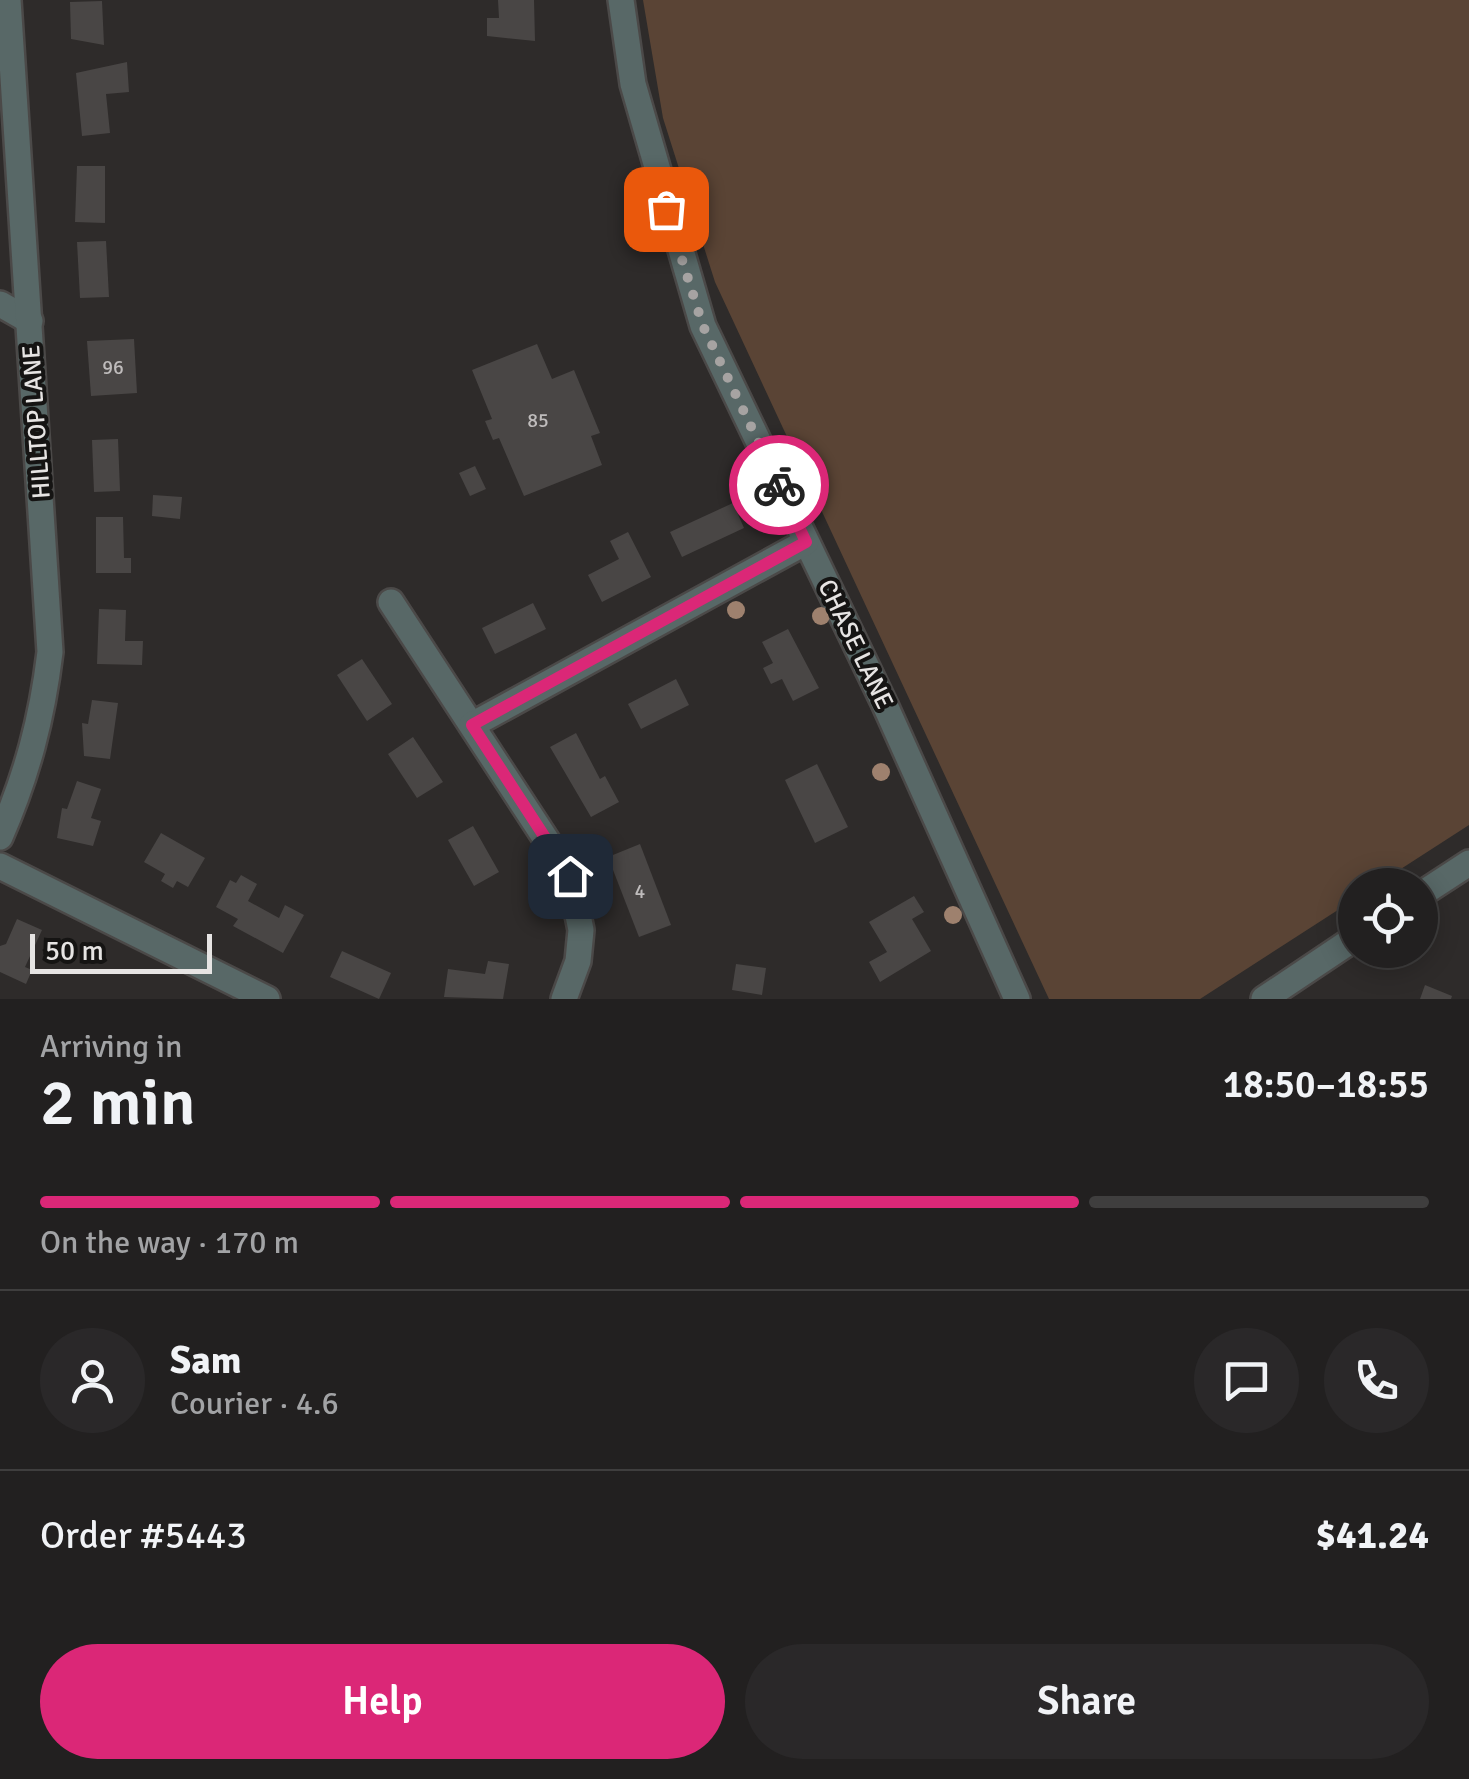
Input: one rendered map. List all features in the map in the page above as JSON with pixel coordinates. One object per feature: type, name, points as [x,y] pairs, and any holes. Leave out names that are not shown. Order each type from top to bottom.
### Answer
[{"type":"street","name":"HILLTOP LANE","points":[[0,836],[27,774],[42,718],[50,652],[8,0]]},
{"type":"street","name":"CHASE LANE","points":[[621,0],[633,84],[703,326],[886,704],[1016,999]]},
{"type":"street","points":[[0,304],[30,320]]},
{"type":"street","points":[[472,725],[806,542]]},
{"type":"street","points":[[391,602],[570,876],[581,930],[578,961],[564,999]]},
{"type":"street","points":[[1438,883],[1469,862]]},
{"type":"street","points":[[0,866],[267,999]]},
{"type":"street","points":[[1264,999],[1338,949]]},
{"type":"shaded area","points":[[643,0],[1469,0],[1469,825],[1402,868],[1338,868],[1338,910],[1200,999],[1049,999],[715,282],[663,118]]},
{"type":"building","points":[[498,0],[534,0],[535,41],[487,36],[487,18],[499,18]]},
{"type":"building","points":[[102,1],[104,45],[71,39],[70,2]]},
{"type":"building","points":[[127,62],[129,92],[106,94],[110,133],[82,136],[76,73]]},
{"type":"building","points":[[77,166],[105,166],[105,223],[75,222]]},
{"type":"building","points":[[106,241],[109,297],[80,298],[77,242]]},
{"type":"building","points":[[134,339],[137,393],[91,396],[87,341]]},
{"type":"building","points":[[537,344],[552,379],[574,370],[600,433],[591,436],[602,465],[524,496],[499,438],[493,440],[485,421],[492,419],[472,370]]},
{"type":"building","points":[[118,439],[120,491],[94,492],[92,440]]},
{"type":"building","points":[[475,466],[486,489],[470,496],[459,473]]},
{"type":"building","points":[[153,495],[182,497],[180,519],[152,516]]},
{"type":"building","points":[[733,503],[744,528],[682,557],[670,532]]},
{"type":"building","points":[[96,517],[123,517],[124,558],[131,558],[131,573],[96,573]]},
{"type":"building","points":[[628,532],[651,577],[602,602],[588,575],[619,559],[610,541]]},
{"type":"building","points":[[533,603],[546,629],[495,654],[482,628]]},
{"type":"building","points":[[99,609],[126,610],[125,641],[143,641],[142,665],[97,664]]},
{"type":"building","points":[[788,629],[819,688],[793,701],[782,679],[771,684],[763,668],[773,663],[762,642]]},
{"type":"building","points":[[362,659],[392,704],[367,721],[337,675]]},
{"type":"building","points":[[676,679],[689,705],[641,729],[628,704]]},
{"type":"building","points":[[92,700],[118,703],[110,759],[84,756],[82,723],[88,724]]},
{"type":"building","points":[[576,733],[600,779],[605,776],[619,802],[591,817],[550,747]]},
{"type":"building","points":[[413,737],[443,782],[417,798],[388,754]]},
{"type":"building","points":[[817,764],[848,827],[815,843],[785,780]]},
{"type":"building","points":[[77,781],[101,789],[91,818],[101,821],[93,846],[57,838],[62,808],[67,809]]},
{"type":"building","points":[[473,826],[499,872],[474,886],[448,840]]},
{"type":"building","points":[[161,833],[205,858],[188,887],[177,881],[173,888],[161,881],[165,874],[144,862]]},
{"type":"building","points":[[640,844],[671,925],[639,937],[608,857]]},
{"type":"building","points":[[241,875],[257,884],[248,901],[279,918],[285,905],[304,915],[283,953],[233,926],[238,919],[216,907],[230,880],[236,883]]},
{"type":"building","points":[[914,896],[924,912],[912,919],[931,951],[880,982],[869,962],[887,952],[869,922]]},
{"type":"building","points":[[17,919],[42,930],[25,967],[32,970],[26,984],[0,972],[0,946],[6,944]]},
{"type":"building","points":[[342,951],[391,973],[379,999],[330,977]]},
{"type":"building","points":[[488,961],[509,964],[503,999],[444,997],[448,969],[485,974]]},
{"type":"building","points":[[736,964],[766,968],[762,995],[732,990]]},
{"type":"building","points":[[1425,985],[1452,996],[1451,999],[1420,999]]},
{"type":"way so far","points":[[666,209],[703,326],[779,485]]},
{"type":"route","points":[[570,876],[472,725],[806,542],[779,485]]}]
